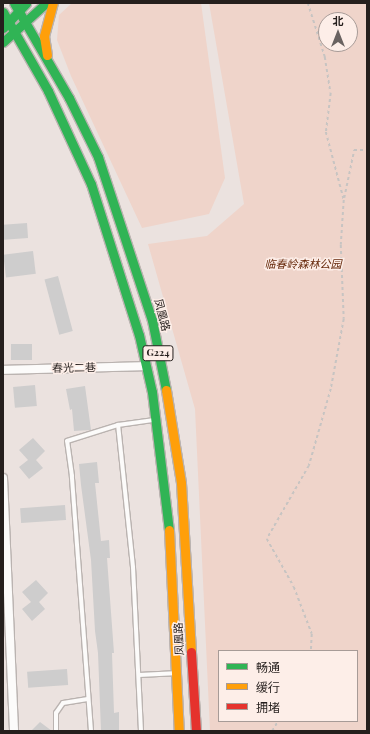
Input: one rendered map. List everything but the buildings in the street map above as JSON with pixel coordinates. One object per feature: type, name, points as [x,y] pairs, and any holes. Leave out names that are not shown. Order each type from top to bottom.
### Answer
[{"type":"main road","points":[[7,26],[16,7],[26,3]]},
{"type":"main road","points":[[3,42],[16,32],[46,3]]},
{"type":"main road","points":[[48,60],[44,36],[49,11],[54,3]]},
{"type":"main road","name":"凤凰路","points":[[16,7],[48,60],[98,157],[152,320],[168,402],[181,483],[196,731]]},
{"type":"main road","name":"凤凰路","points":[[3,12],[7,26],[16,32],[48,91],[90,184],[114,251],[146,366],[156,420],[170,543],[179,731]]},
{"type":"street","name":"春光二巷","points":[[3,370],[146,366]]},
{"type":"street","points":[[3,478],[4,529],[14,731]]},
{"type":"lane","points":[[91,731],[72,476],[67,441],[118,425],[156,420]]},
{"type":"lane","points":[[118,425],[133,567],[141,731]]},
{"type":"lane","points":[[138,675],[176,673]]},
{"type":"lane","points":[[56,731],[56,713],[63,703],[88,699]]},
{"type":"path","points":[[308,3],[325,56],[331,93],[326,132],[344,200]]},
{"type":"path","points":[[311,650],[312,634],[294,587],[267,539],[309,466],[332,389],[344,319],[341,244],[344,200],[354,150],[367,150]]},
{"type":"path","points":[[272,731],[277,722]]},
{"type":"green space","points":[[72,3],[201,3],[225,178],[209,214],[142,228],[71,76],[57,40],[59,15]]},
{"type":"green space","name":"临春岭森林公园","points":[[209,3],[367,3],[367,731],[210,731],[195,409],[148,244],[207,236],[244,204]]},
{"type":"traffic: fast","points":[[14,3],[69,98],[98,157],[152,320],[166,390]]},
{"type":"traffic: fast","points":[[3,28],[26,3]]},
{"type":"traffic: fast","points":[[3,42],[46,3]]},
{"type":"traffic: fast","points":[[3,12],[48,91],[91,184],[139,335],[152,392],[169,530]]},
{"type":"traffic: slow","points":[[47,55],[44,36],[53,3]]},
{"type":"traffic: slow","points":[[166,390],[181,483],[191,652]]},
{"type":"traffic: slow","points":[[169,530],[179,731]]},
{"type":"traffic: jam","points":[[191,652],[196,731]]}]
